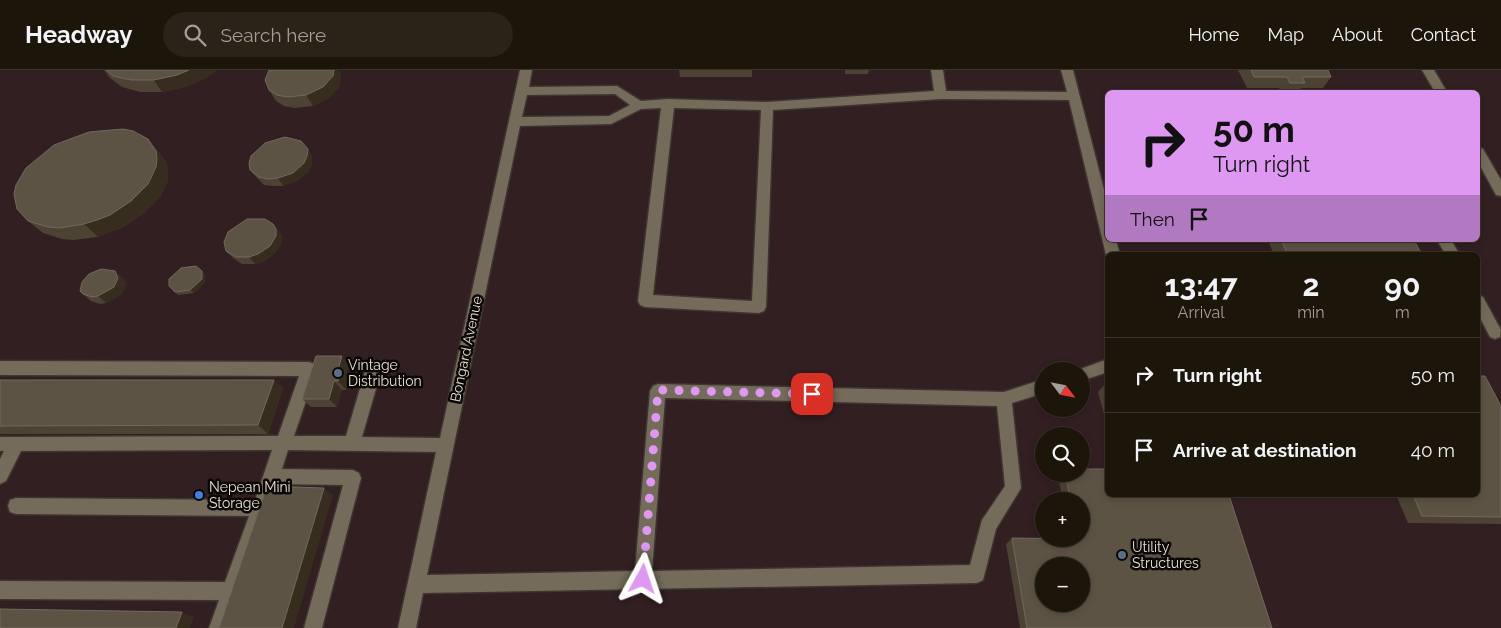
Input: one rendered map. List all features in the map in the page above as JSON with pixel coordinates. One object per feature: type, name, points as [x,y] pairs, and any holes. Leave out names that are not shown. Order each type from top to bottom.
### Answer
[{"type":"street","name":"Bongard Avenue","points":[[407,628],[526,70]]},
{"type":"street","points":[[938,70],[941,96]]},
{"type":"street","points":[[1067,70],[1105,222]]},
{"type":"street","points":[[1428,70],[1440,90]]},
{"type":"street","points":[[521,91],[617,90],[639,105]]},
{"type":"street","points":[[514,122],[611,120],[639,105],[767,106],[941,96],[1074,96]]},
{"type":"street","points":[[668,104],[645,301],[760,307],[767,106]]},
{"type":"street","points":[[1480,155],[1501,191]]},
{"type":"street","points":[[1480,305],[1495,334]]},
{"type":"street","points":[[1090,371],[1105,365]]},
{"type":"street","points":[[0,368],[309,368],[218,628]]},
{"type":"street","points":[[352,444],[374,368]]},
{"type":"street","points":[[643,579],[658,390],[1004,398],[1035,389]]},
{"type":"street","points":[[416,584],[977,574],[988,526],[1013,488],[1004,398]]},
{"type":"street","points":[[0,476],[8,444],[282,443],[445,445]]},
{"type":"street","points":[[271,476],[353,478],[313,628]]},
{"type":"street","points":[[16,506],[260,508]]},
{"type":"street","points":[[0,590],[231,591]]},
{"type":"shaded area","points":[[0,70],[1501,70],[1501,628],[0,628]]},
{"type":"building","points":[[106,70],[189,70],[177,75],[154,80],[131,80],[113,76]]},
{"type":"building","points":[[269,70],[334,70],[333,76],[323,87],[306,95],[288,97],[277,95],[269,90],[265,80]]},
{"type":"building","points":[[1251,70],[1328,70],[1331,77],[1302,77],[1305,83],[1290,83],[1287,77],[1254,77]]},
{"type":"building","points":[[123,129],[133,131],[148,139],[156,151],[157,159],[156,167],[148,184],[131,201],[110,215],[97,220],[59,228],[28,221],[17,209],[14,194],[16,185],[26,168],[54,145],[89,132]]},
{"type":"building","points":[[285,137],[301,141],[308,149],[304,163],[293,173],[278,178],[268,179],[259,177],[250,170],[251,156],[265,143]]},
{"type":"building","points":[[247,219],[265,219],[273,224],[276,229],[276,236],[270,246],[258,254],[249,257],[236,257],[226,251],[224,242],[228,232]]},
{"type":"building","points":[[1282,242],[1415,242],[1420,252],[1287,252]]},
{"type":"building","points":[[196,266],[202,271],[202,279],[190,290],[175,292],[169,286],[169,279],[181,268]]},
{"type":"building","points":[[101,269],[115,271],[118,278],[114,287],[98,296],[92,297],[83,294],[80,291],[82,282],[89,274]]},
{"type":"building","points":[[316,356],[342,356],[337,373],[340,372],[338,381],[334,381],[329,399],[302,399]]},
{"type":"building","points":[[1480,376],[1485,376],[1501,406],[1501,517],[1422,516],[1414,497],[1480,497]]},
{"type":"building","points":[[0,380],[274,380],[258,425],[0,426]]},
{"type":"building","name":"Utility Structures","points":[[1090,469],[1105,469],[1105,497],[1230,497],[1272,628],[1027,628],[1012,538],[1035,538],[1035,547],[1090,547],[1090,492],[1069,492],[1067,482],[1090,482]]},
{"type":"building","points":[[267,486],[324,488],[282,628],[219,628]]},
{"type":"building","points":[[0,609],[182,612],[176,628],[0,628]]},
{"type":"place","name":"Vintage Distribution","points":[[338,373]]},
{"type":"place","name":"Nepean Mini Storage","points":[[199,495]]},
{"type":"place","name":"Utility Structures","points":[[1122,555]]},
{"type":"route","points":[[643,579],[658,390],[812,394]]}]
